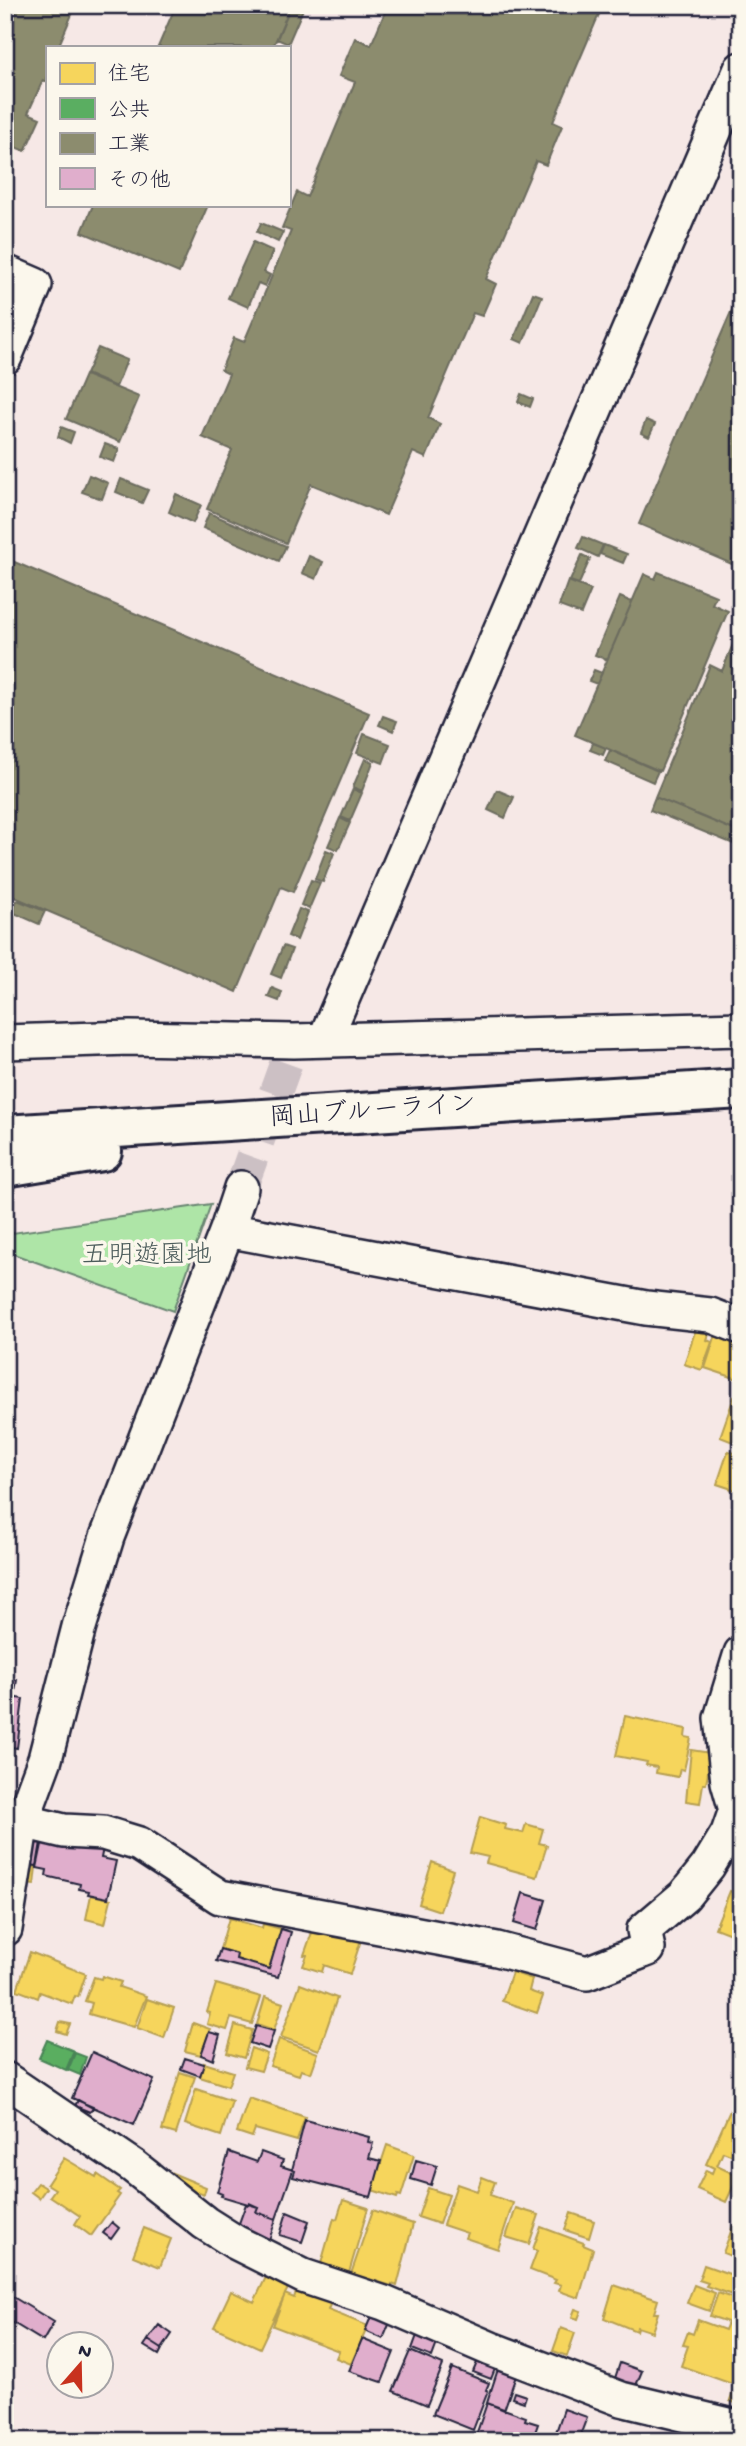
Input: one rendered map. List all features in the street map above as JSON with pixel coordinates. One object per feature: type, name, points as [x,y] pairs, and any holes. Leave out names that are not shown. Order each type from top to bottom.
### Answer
[{"type":"main road","name":"岡山ブルーライン","points":[[5,1135],[741,1089]]},
{"type":"main road","points":[[5,1167],[325,1116]]},
{"type":"street","points":[[325,1039],[741,69]]},
{"type":"street","points":[[5,272],[35,285],[5,357]]},
{"type":"street","points":[[5,1042],[130,1038],[294,1041],[741,1029]]},
{"type":"street","points":[[5,1929],[22,1821],[44,1759],[79,1627],[107,1537],[241,1188]]},
{"type":"street","points":[[227,1230],[646,1308],[710,1315],[741,1327]]},
{"type":"street","points":[[22,1821],[64,1831],[103,1833],[139,1844],[220,1898],[498,1950],[587,1973],[648,1949],[644,1930],[684,1896],[708,1866],[728,1833],[736,1810],[728,1782],[721,1718],[741,1653]]},
{"type":"street","points":[[5,2079],[133,2166],[205,2224],[303,2276],[384,2303],[491,2349],[621,2399],[741,2428]]},
{"type":"green space","name":"五明遊園地","points":[[211,1204],[173,1311],[5,1251],[5,1234]]},
{"type":"building: 住宅","points":[[698,1323],[711,1328],[707,1340],[712,1342],[702,1370],[684,1364]]},
{"type":"building: 住宅","points":[[717,1331],[741,1339],[741,1380],[705,1368]]},
{"type":"building: 住宅","points":[[734,1397],[741,1400],[741,1436],[738,1444],[720,1437]]},
{"type":"building: 住宅","points":[[728,1451],[741,1455],[741,1492],[717,1484]]},
{"type":"building: 住宅","points":[[625,1716],[686,1729],[685,1737],[691,1738],[684,1770],[680,1769],[678,1777],[656,1773],[657,1767],[646,1765],[647,1762],[616,1756]]},
{"type":"building: 住宅","points":[[691,1750],[711,1753],[700,1803],[686,1801]]},
{"type":"building: 住宅","points":[[480,1817],[506,1825],[505,1829],[523,1833],[526,1824],[543,1829],[539,1843],[547,1845],[537,1877],[486,1863],[488,1857],[470,1853]]},
{"type":"building: 住宅","points":[[432,1862],[453,1870],[440,1911],[419,1904]]},
{"type":"building: 住宅","points":[[27,1866],[36,1867],[34,1885],[26,1884]]},
{"type":"building: 住宅","points":[[730,1891],[741,1895],[741,1938],[715,1928]]},
{"type":"building: 住宅","points":[[91,1895],[111,1899],[105,1924],[86,1919]]},
{"type":"building: 住宅","points":[[229,1918],[262,1928],[263,1924],[281,1929],[269,1969],[236,1959],[237,1954],[220,1949]]},
{"type":"building: 住宅","points":[[315,1924],[361,1940],[350,1974],[324,1965],[322,1972],[303,1966]]},
{"type":"building: 住宅","points":[[30,1952],[86,1974],[78,1997],[75,1996],[72,2004],[40,1992],[38,1998],[17,1990]]},
{"type":"building: 住宅","points":[[512,1972],[532,1979],[529,1991],[543,1996],[537,2013],[502,2001]]},
{"type":"building: 住宅","points":[[102,1976],[121,1982],[119,1987],[146,1996],[134,2027],[89,2014],[92,2003],[85,2001],[94,1977],[101,1979]]},
{"type":"building: 住宅","points":[[216,1984],[261,1997],[252,2024],[231,2018],[227,2030],[207,2024],[210,2013],[207,2012]]},
{"type":"building: 住宅","points":[[300,1984],[337,1998],[319,2050],[281,2037]]},
{"type":"building: 住宅","points":[[265,1997],[283,2003],[274,2030],[257,2024]]},
{"type":"building: 住宅","points":[[147,1999],[174,2008],[164,2038],[137,2028]]},
{"type":"building: 住宅","points":[[60,2022],[70,2024],[66,2034],[57,2031]]},
{"type":"building: 住宅","points":[[193,2023],[210,2029],[201,2055],[185,2051]]},
{"type":"building: 住宅","points":[[235,2025],[252,2030],[244,2058],[227,2053]]},
{"type":"building: 住宅","points":[[279,2039],[318,2053],[311,2073],[301,2070],[299,2075],[270,2066]]},
{"type":"building: 住宅","points":[[251,2048],[267,2054],[261,2071],[245,2067]]},
{"type":"building: 住宅","points":[[204,2063],[233,2072],[228,2086],[200,2077]]},
{"type":"building: 住宅","points":[[180,2072],[195,2077],[176,2134],[162,2130]]},
{"type":"building: 住宅","points":[[196,2089],[232,2101],[221,2136],[185,2124]]},
{"type":"building: 住宅","points":[[249,2098],[305,2117],[297,2141],[255,2129],[252,2137],[237,2132]]},
{"type":"building: 住宅","points":[[732,2106],[741,2110],[741,2159],[723,2152],[717,2166],[738,2176],[726,2202],[697,2189],[706,2170],[712,2173],[714,2168],[706,2164]]},
{"type":"building: 住宅","points":[[387,2145],[414,2155],[401,2196],[398,2195],[397,2198],[372,2190]]},
{"type":"building: 住宅","points":[[64,2158],[96,2177],[97,2174],[120,2190],[117,2193],[120,2195],[91,2236],[75,2224],[80,2216],[50,2196],[55,2189],[47,2184]]},
{"type":"building: 住宅","points":[[165,2170],[206,2187],[204,2194],[199,2192],[196,2199],[161,2179]]},
{"type":"building: 住宅","points":[[482,2177],[495,2182],[490,2195],[513,2203],[498,2249],[465,2238],[467,2233],[443,2225],[457,2184],[477,2191]]},
{"type":"building: 住宅","points":[[38,2183],[46,2188],[39,2198],[31,2192]]},
{"type":"building: 住宅","points":[[428,2188],[449,2195],[439,2224],[418,2217]]},
{"type":"building: 住宅","points":[[343,2200],[368,2208],[348,2276],[320,2267],[334,2218],[337,2219]]},
{"type":"building: 住宅","points":[[516,2208],[539,2215],[529,2244],[506,2237]]},
{"type":"building: 住宅","points":[[373,2210],[413,2224],[397,2286],[351,2274]]},
{"type":"building: 住宅","points":[[571,2213],[594,2221],[589,2238],[565,2230]]},
{"type":"building: 住宅","points":[[733,2226],[741,2229],[741,2260],[723,2253]]},
{"type":"building: 住宅","points":[[541,2227],[593,2249],[579,2298],[559,2291],[561,2285],[554,2283],[556,2280],[530,2270],[537,2251],[533,2249]]},
{"type":"building: 住宅","points":[[144,2228],[171,2239],[160,2267],[133,2256]]},
{"type":"building: 住宅","points":[[704,2265],[741,2278],[741,2298],[706,2286],[708,2283],[699,2280]]},
{"type":"building: 住宅","points":[[266,2277],[288,2288],[260,2348],[214,2327],[231,2291],[254,2302]]},
{"type":"building: 住宅","points":[[299,2284],[333,2297],[328,2310],[368,2326],[351,2364],[336,2358],[339,2351],[273,2326],[285,2294],[294,2298]]},
{"type":"building: 住宅","points":[[614,2285],[658,2300],[654,2313],[658,2313],[652,2332],[637,2327],[636,2331],[604,2318]]},
{"type":"building: 住宅","points":[[694,2285],[715,2293],[709,2311],[687,2303]]},
{"type":"building: 住宅","points":[[718,2293],[741,2301],[741,2358],[732,2384],[681,2366],[688,2346],[683,2345],[688,2332],[693,2334],[698,2320],[725,2330],[728,2322],[710,2316]]},
{"type":"building: 住宅","points":[[575,2309],[581,2311],[578,2319],[572,2317]]},
{"type":"building: 住宅","points":[[561,2328],[575,2333],[567,2356],[553,2351]]},
{"type":"building: 住宅","points":[[741,2371],[741,2405],[730,2401]]},
{"type":"building: 公共","points":[[47,2040],[74,2051],[66,2070],[39,2058]]},
{"type":"building: 公共","points":[[75,2053],[86,2057],[80,2075],[68,2070]]},
{"type":"building: 工業","points":[[5,5],[57,5],[73,12],[59,45],[62,46],[46,46],[46,82],[43,80],[28,113],[40,118],[25,151],[15,147],[5,169]]},
{"type":"building: 工業","points":[[176,5],[291,5],[273,46],[158,46]]},
{"type":"building: 工業","points":[[291,5],[303,9],[288,44],[277,39]]},
{"type":"building: 工業","points":[[388,5],[603,5],[553,122],[562,126],[546,165],[536,161],[486,279],[496,284],[482,316],[473,313],[428,418],[440,424],[426,458],[413,452],[386,515],[311,484],[286,543],[207,509],[232,450],[202,437],[229,374],[221,370],[234,338],[244,342],[291,231],[282,228],[297,192],[307,197],[355,82],[339,76],[355,38],[371,45]]},
{"type":"building: 工業","points":[[93,206],[208,206],[179,273],[82,232]]},
{"type":"building: 工業","points":[[261,223],[283,232],[278,242],[257,232]]},
{"type":"building: 工業","points":[[253,242],[273,251],[264,272],[270,275],[265,286],[258,283],[248,307],[228,298]]},
{"type":"building: 工業","points":[[741,289],[741,568],[639,524]]},
{"type":"building: 工業","points":[[533,293],[542,296],[523,343],[514,339]]},
{"type":"building: 工業","points":[[98,348],[127,360],[116,387],[86,374]]},
{"type":"building: 工業","points":[[85,375],[139,397],[120,442],[66,419]]},
{"type":"building: 工業","points":[[521,394],[533,399],[530,407],[518,402]]},
{"type":"building: 工業","points":[[646,420],[655,424],[649,437],[641,433]]},
{"type":"building: 工業","points":[[61,427],[74,432],[70,443],[58,437]]},
{"type":"building: 工業","points":[[105,444],[119,449],[114,462],[100,457]]},
{"type":"building: 工業","points":[[89,475],[108,483],[102,499],[82,492]]},
{"type":"building: 工業","points":[[121,479],[148,490],[142,503],[116,492]]},
{"type":"building: 工業","points":[[176,494],[201,505],[193,523],[169,512]]},
{"type":"building: 工業","points":[[209,513],[286,546],[279,561],[203,528]]},
{"type":"building: 工業","points":[[583,537],[603,545],[598,557],[578,548]]},
{"type":"building: 工業","points":[[604,545],[627,554],[623,563],[600,554]]},
{"type":"building: 工業","points":[[582,555],[590,559],[579,584],[570,581]]},
{"type":"building: 工業","points":[[309,556],[323,562],[316,579],[302,573]]},
{"type":"building: 工業","points":[[5,558],[369,713],[293,892],[281,887],[237,992],[5,893]]},
{"type":"building: 工業","points":[[658,572],[716,596],[712,604],[728,611],[660,771],[575,735],[644,574],[655,579]]},
{"type":"building: 工業","points":[[568,581],[591,590],[581,614],[559,606]]},
{"type":"building: 工業","points":[[620,597],[632,602],[607,660],[595,655]]},
{"type":"building: 工業","points":[[741,625],[741,833],[655,797],[710,665],[722,671]]},
{"type":"building: 工業","points":[[594,670],[602,673],[597,684],[589,681]]},
{"type":"building: 工業","points":[[383,716],[397,721],[393,731],[379,725]]},
{"type":"building: 工業","points":[[364,734],[390,744],[383,763],[357,753]]},
{"type":"building: 工業","points":[[593,743],[606,748],[603,755],[590,750]]},
{"type":"building: 工業","points":[[610,750],[658,771],[653,782],[605,761]]},
{"type":"building: 工業","points":[[365,759],[373,762],[362,791],[353,787]]},
{"type":"building: 工業","points":[[353,789],[362,793],[350,821],[341,817]]},
{"type":"building: 工業","points":[[497,790],[514,797],[505,818],[488,810]]},
{"type":"building: 工業","points":[[655,797],[741,833],[741,847],[650,810]]},
{"type":"building: 工業","points":[[340,818],[350,823],[338,850],[328,846]]},
{"type":"building: 工業","points":[[326,850],[334,853],[323,882],[315,879]]},
{"type":"building: 工業","points":[[311,880],[320,883],[309,909],[301,905]]},
{"type":"building: 工業","points":[[17,900],[45,911],[39,924],[12,912]]},
{"type":"building: 工業","points":[[299,909],[308,912],[297,940],[288,936]]},
{"type":"building: 工業","points":[[283,946],[292,949],[281,978],[271,974]]},
{"type":"building: 工業","points":[[272,988],[282,992],[279,1001],[268,997]]},
{"type":"building: その他","points":[[5,1679],[17,1680],[14,1698],[5,1696]]},
{"type":"building: その他","points":[[5,1696],[23,1699],[17,1748],[5,1746]]},
{"type":"building: その他","points":[[28,1828],[43,1830],[37,1866],[24,1864]]},
{"type":"building: その他","points":[[44,1835],[103,1848],[101,1858],[116,1861],[108,1898],[88,1894],[89,1891],[79,1889],[80,1884],[46,1876],[47,1870],[37,1868]]},
{"type":"building: その他","points":[[523,1893],[546,1900],[537,1930],[514,1923]]},
{"type":"building: その他","points":[[281,1929],[291,1932],[278,1977],[216,1961],[220,1949],[237,1954],[236,1959],[269,1969]]},
{"type":"building: その他","points":[[256,2026],[274,2031],[268,2049],[250,2043]]},
{"type":"building: その他","points":[[209,2032],[220,2035],[213,2060],[201,2055]]},
{"type":"building: その他","points":[[92,2052],[154,2080],[134,2125],[72,2098]]},
{"type":"building: その他","points":[[185,2058],[204,2064],[200,2076],[181,2069]]},
{"type":"building: その他","points":[[78,2100],[93,2108],[90,2112],[75,2106]]},
{"type":"building: その他","points":[[305,2120],[369,2137],[368,2142],[373,2143],[369,2158],[381,2161],[371,2197],[293,2177],[295,2171],[292,2170]]},
{"type":"building: その他","points":[[229,2152],[257,2162],[261,2152],[283,2160],[281,2166],[293,2170],[276,2219],[256,2212],[258,2207],[221,2196],[222,2194],[217,2192]]},
{"type":"building: その他","points":[[416,2160],[437,2166],[431,2185],[411,2179]]},
{"type":"building: その他","points":[[246,2204],[258,2207],[256,2212],[276,2219],[267,2246],[237,2229]]},
{"type":"building: その他","points":[[287,2212],[309,2221],[302,2242],[280,2235]]},
{"type":"building: その他","points":[[112,2222],[119,2228],[111,2239],[103,2233]]},
{"type":"building: その他","points":[[5,2292],[54,2322],[49,2330],[46,2330],[43,2341],[5,2318]]},
{"type":"building: その他","points":[[373,2312],[391,2320],[383,2339],[365,2331]]},
{"type":"building: その他","points":[[159,2325],[172,2334],[162,2349],[148,2340]]},
{"type":"building: その他","points":[[419,2330],[439,2338],[432,2357],[412,2349]]},
{"type":"building: その他","points":[[362,2339],[394,2352],[382,2382],[349,2371]]},
{"type":"building: その他","points":[[148,2340],[162,2349],[159,2355],[144,2346]]},
{"type":"building: その他","points":[[410,2351],[443,2365],[427,2405],[393,2391]]},
{"type":"building: その他","points":[[481,2353],[498,2361],[491,2379],[473,2372]]},
{"type":"building: その他","points":[[500,2363],[518,2370],[504,2410],[487,2403]]},
{"type":"building: その他","points":[[620,2363],[642,2371],[635,2388],[614,2381]]},
{"type":"building: その他","points":[[452,2368],[489,2383],[473,2430],[433,2414]]},
{"type":"building: その他","points":[[514,2392],[526,2396],[524,2402],[512,2398]]},
{"type":"building: その他","points":[[487,2403],[538,2424],[532,2441],[474,2441]]},
{"type":"building: その他","points":[[564,2409],[587,2417],[578,2441],[554,2438]]},
{"type":"tunnel","points":[[241,1188],[294,1041]]}]
